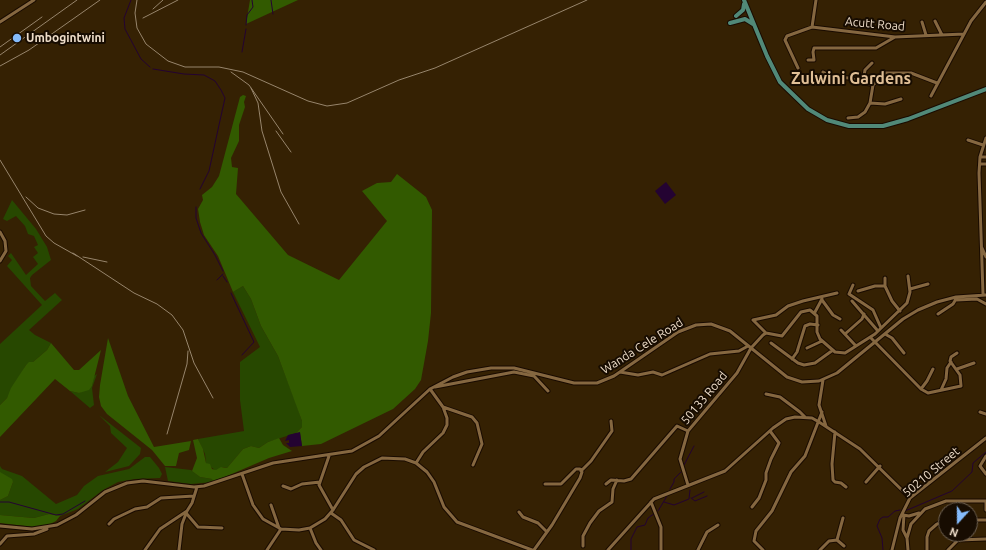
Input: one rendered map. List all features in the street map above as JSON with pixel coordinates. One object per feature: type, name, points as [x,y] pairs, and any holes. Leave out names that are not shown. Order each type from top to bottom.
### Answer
[{"type":"main road","points":[[736,16],[744,9],[745,0]]},
{"type":"main road","points":[[745,0],[771,66],[783,84],[803,104],[822,117],[849,126],[866,127],[897,123],[986,89]]},
{"type":"main road","points":[[745,0],[783,84]]},
{"type":"main road","points":[[730,23],[745,19],[754,26]]},
{"type":"street","points":[[0,22],[34,0]]},
{"type":"street","points":[[812,27],[816,0]]},
{"type":"street","points":[[931,96],[964,34],[976,14],[986,2]]},
{"type":"street","points":[[935,21],[942,35]]},
{"type":"street","points":[[922,22],[926,35]]},
{"type":"street","name":"Acutt Road","points":[[798,68],[785,40],[787,36],[812,27],[895,36],[964,34]]},
{"type":"street","points":[[808,60],[814,60],[813,49],[816,47],[873,48],[895,36]]},
{"type":"street","points":[[863,82],[863,73],[867,66],[872,63]]},
{"type":"street","points":[[822,72],[832,77],[846,77],[872,85]]},
{"type":"street","points":[[848,118],[861,116],[870,103],[872,85],[885,73],[915,74],[937,83]]},
{"type":"street","points":[[870,103],[886,104],[901,98]]},
{"type":"street","name":"Wanda Cele Road","points":[[0,526],[32,529],[49,528],[66,521],[105,492],[121,484],[143,481],[197,487],[218,483],[273,463],[352,452],[374,440],[430,390],[460,374],[491,368],[524,370],[586,385],[602,382],[620,372],[678,332],[696,324],[711,324],[721,327],[734,334],[787,377],[802,382],[823,380],[841,370],[903,319],[918,310],[937,302],[984,294],[980,157],[986,138]]},
{"type":"street","points":[[968,140],[983,145]]},
{"type":"street","points":[[980,157],[986,157]]},
{"type":"street","points":[[980,164],[986,164]]},
{"type":"street","points":[[0,232],[4,240],[6,250],[0,261]]},
{"type":"street","points":[[982,247],[986,257]]},
{"type":"street","points":[[837,293],[823,295],[788,306],[776,315],[756,319],[753,322],[766,333],[782,336],[802,311],[809,309],[815,312],[818,318],[818,334],[822,340],[833,350],[844,353],[880,330],[908,302],[910,288],[908,276]]},
{"type":"street","points":[[885,278],[885,286],[892,301],[900,311]]},
{"type":"street","points":[[910,288],[928,284]]},
{"type":"street","points":[[853,285],[849,294],[874,310],[880,330]]},
{"type":"street","points":[[858,292],[875,286],[885,286]]},
{"type":"street","points":[[815,312],[822,300],[823,295]]},
{"type":"street","points":[[938,314],[951,306],[956,298],[977,299],[986,304]]},
{"type":"street","points":[[822,300],[840,320]]},
{"type":"street","points":[[852,301],[880,330]]},
{"type":"street","points":[[845,334],[862,318],[864,314]]},
{"type":"street","points":[[792,359],[797,352],[805,326],[810,324],[818,325]]},
{"type":"street","points":[[841,330],[856,346]]},
{"type":"street","points":[[620,372],[638,375],[653,372],[662,375],[710,354],[739,351],[749,347],[766,333]]},
{"type":"street","points":[[884,334],[892,338],[904,352]]},
{"type":"street","points":[[870,337],[921,389],[928,393],[955,389],[961,386],[961,379],[957,369],[951,362]]},
{"type":"street","points":[[807,348],[822,340]]},
{"type":"street","points":[[771,343],[800,364],[809,365],[833,350]]},
{"type":"street","name":"50133 Road","points":[[688,485],[680,459],[688,430],[737,373],[749,347]]},
{"type":"street","points":[[941,390],[946,379],[947,368],[951,362],[951,357],[957,353]]},
{"type":"street","points":[[957,369],[974,363]]},
{"type":"street","points":[[921,389],[933,369]]},
{"type":"street","points":[[416,463],[446,428],[447,418],[443,407],[430,390],[437,386],[514,372],[534,376],[548,391]]},
{"type":"street","points":[[823,380],[819,402],[826,426]]},
{"type":"street","points":[[766,394],[780,397],[805,417],[826,426],[860,449],[880,466],[910,498]]},
{"type":"street","points":[[443,407],[475,420],[482,444],[476,454],[473,465]]},
{"type":"street","points":[[763,550],[754,541],[756,531],[772,511],[791,472],[805,456],[822,412]]},
{"type":"street","points":[[980,412],[986,414]]},
{"type":"street","points":[[608,550],[651,502],[724,471],[786,419],[805,417]]},
{"type":"street","points":[[242,474],[250,500],[256,509],[268,522],[280,528],[293,530],[310,528],[321,522],[331,513],[356,474],[368,464],[382,458],[391,457],[405,459],[416,463],[431,477],[444,507],[457,522],[533,550],[563,507],[580,478],[581,471],[591,461],[612,431],[611,421]]},
{"type":"street","points":[[606,484],[611,480],[630,480],[677,426],[688,430]]},
{"type":"street","points":[[752,507],[759,498],[766,480],[766,473],[771,459],[779,444],[770,431]]},
{"type":"street","points":[[835,432],[832,464],[833,480],[834,482],[846,487]]},
{"type":"street","name":"50210 Street","points":[[892,550],[910,498],[986,438]]},
{"type":"street","points":[[329,456],[320,482],[322,492],[333,510]]},
{"type":"street","points":[[986,456],[980,466],[986,474]]},
{"type":"street","points":[[866,482],[880,466]]},
{"type":"street","points":[[545,484],[561,484],[575,470],[578,469],[581,471]]},
{"type":"street","points":[[583,546],[583,536],[590,523],[599,511],[612,502],[613,489],[617,480]]},
{"type":"street","points":[[283,486],[289,489],[302,484],[320,482]]},
{"type":"street","points":[[179,550],[182,524],[197,487]]},
{"type":"street","points":[[110,524],[114,518],[135,509],[147,507],[161,498],[194,496]]},
{"type":"street","points":[[908,538],[903,530],[903,515],[909,516],[943,502],[986,500],[986,510]]},
{"type":"street","points":[[651,502],[661,527],[661,550]]},
{"type":"street","points":[[271,505],[280,528]]},
{"type":"street","points":[[186,512],[198,527],[222,528]]},
{"type":"street","points":[[144,550],[160,529],[186,512]]},
{"type":"street","points":[[519,512],[523,517],[538,523],[547,532]]},
{"type":"street","points":[[908,550],[908,538],[911,524],[921,512]]},
{"type":"street","points":[[331,513],[341,520],[352,538],[358,543],[374,550]]},
{"type":"street","points":[[837,540],[843,518]]},
{"type":"street","points":[[927,550],[927,537],[929,531],[938,524]]},
{"type":"street","points":[[698,550],[707,532],[718,525]]},
{"type":"street","points":[[0,544],[7,536],[34,534],[49,528]]},
{"type":"street","points":[[268,549],[280,528]]},
{"type":"street","points":[[310,528],[317,545],[321,550]]},
{"type":"street","points":[[948,550],[958,540],[986,539]]},
{"type":"street","points":[[820,550],[829,541],[837,540],[844,546]]},
{"type":"street","points":[[315,550],[317,545]]},
{"type":"green space","points":[[250,0],[298,0],[246,24]]},
{"type":"green space","points":[[243,95],[246,96],[244,102],[245,107],[239,125],[239,141],[231,158],[232,167],[238,168],[236,194],[288,255],[339,280],[387,221],[362,191],[377,183],[391,182],[397,174],[426,197],[432,210],[431,313],[421,380],[415,389],[393,409],[321,444],[302,446],[300,433],[296,433],[302,427],[302,421],[278,356],[261,326],[251,299],[243,286],[233,292],[218,256],[204,235],[200,222],[198,209],[203,200],[202,195],[212,187],[219,176],[240,97]]},
{"type":"green space","points":[[12,200],[36,229],[47,247],[51,260],[32,275],[30,278],[31,286],[45,301],[55,293],[62,300],[29,330],[35,335],[51,343],[47,350],[33,362],[26,365],[7,398],[0,405],[0,344],[42,305],[7,266],[12,260],[8,256],[11,253],[26,275],[38,264],[33,257],[38,253],[34,247],[38,245],[34,236],[28,234],[25,226],[16,216],[7,221],[3,219]]},
{"type":"green space","points":[[243,286],[251,299],[261,326],[278,356],[296,403],[302,421],[302,427],[296,433],[268,442],[259,448],[251,446],[243,449],[227,468],[223,467],[216,471],[206,463],[205,454],[198,439],[244,431],[240,400],[240,362],[260,347],[233,292]]},
{"type":"green space","points":[[108,338],[128,396],[154,447],[191,441],[189,450],[179,453],[176,466],[165,466],[152,450],[107,414],[101,406],[99,397],[100,385]]},
{"type":"green space","points":[[51,343],[74,370],[79,370],[101,350],[92,386],[89,390],[79,393],[70,391],[55,379],[0,437],[0,405],[7,398],[11,388],[26,365],[29,362],[33,362],[47,350]]},
{"type":"green space","points":[[97,374],[92,388],[94,405],[90,408],[70,391],[79,393],[92,386],[94,376]]},
{"type":"green space","points":[[99,415],[141,448],[140,454],[129,466],[105,472],[118,462],[127,448],[111,433],[110,426]]},
{"type":"green space","points":[[279,438],[283,445],[292,451],[269,458],[213,482],[212,479],[200,477],[192,471],[197,458],[193,440],[198,439],[203,449],[206,463],[210,464],[212,469],[216,470],[221,467],[227,468],[243,449],[251,446],[259,448],[268,442]]},
{"type":"green space","points":[[145,457],[150,457],[159,468],[162,474],[160,478],[135,479],[118,482],[103,490],[78,509],[60,516],[49,514],[34,518],[0,515],[0,500],[8,496],[13,482],[0,473],[0,466],[2,469],[22,476],[56,504],[77,495],[84,486],[98,476],[129,469]]},
{"type":"green space","points":[[165,467],[191,470],[200,477],[212,479],[213,482],[191,484],[168,481]]},
{"type":"green space","points":[[0,472],[12,479],[13,482],[8,496],[0,500]]},
{"type":"green space","points":[[49,514],[60,516],[56,521],[46,526],[34,527],[0,523],[0,515],[34,518]]},
{"type":"shaded area","points":[[666,182],[676,195],[665,204],[655,191]]},
{"type":"shaded area","points":[[300,432],[302,446],[290,447],[286,443],[289,443],[289,440],[285,441],[288,435]]},
{"type":"waterway","points":[[131,0],[124,18],[125,29],[141,59],[150,67]]},
{"type":"waterway","points":[[246,25],[247,15],[253,7],[252,0]]},
{"type":"waterway","points":[[271,0],[273,14]]},
{"type":"waterway","points":[[242,52],[246,29]]},
{"type":"waterway","points":[[153,69],[184,74],[204,75],[215,81],[225,98],[209,171],[200,189]]},
{"type":"waterway","points":[[196,207],[196,218],[201,233],[223,271]]},
{"type":"waterway","points":[[217,280],[223,274]]},
{"type":"waterway","points":[[223,276],[227,282]]},
{"type":"waterway","points":[[231,293],[254,342],[242,355]]},
{"type":"waterway","points":[[684,465],[694,446]]},
{"type":"waterway","points":[[905,511],[952,491],[972,472],[973,463],[986,452]]},
{"type":"waterway","points":[[670,489],[674,479],[681,472]]},
{"type":"waterway","points":[[664,502],[674,505],[689,499],[690,490]]},
{"type":"waterway","points":[[692,498],[704,492]]},
{"type":"waterway","points":[[658,511],[667,496]]},
{"type":"waterway","points":[[691,498],[695,501],[707,496]]},
{"type":"waterway","points":[[0,502],[9,502],[56,515],[63,514],[85,501]]},
{"type":"waterway","points":[[883,550],[882,538],[877,526],[880,519],[883,517],[888,517],[895,511],[900,510]]},
{"type":"waterway","points":[[631,550],[631,539],[637,527],[645,525],[648,518],[655,513]]},
{"type":"railway","points":[[0,55],[77,0]]},
{"type":"railway","points":[[0,66],[29,50],[100,0]]},
{"type":"railway","points":[[137,0],[135,13],[137,28],[146,44],[168,61],[185,67],[219,67],[243,72],[308,101],[327,106],[347,103],[399,80],[435,68],[587,0]]},
{"type":"railway","points":[[153,9],[163,0]]},
{"type":"railway","points":[[143,18],[178,0]]},
{"type":"railway","points":[[0,47],[42,17]]},
{"type":"railway","points":[[231,72],[249,85],[283,134]]},
{"type":"railway","points":[[251,88],[258,103],[262,131],[281,192],[299,224]]},
{"type":"railway","points":[[276,131],[291,152]]},
{"type":"railway","points":[[0,160],[46,236],[54,243],[77,256]]},
{"type":"railway","points":[[26,197],[38,208],[54,214],[67,215],[85,210]]},
{"type":"railway","points":[[73,253],[134,293],[157,304],[172,315],[183,330],[194,363],[213,398]]},
{"type":"railway","points":[[83,257],[107,262]]},
{"type":"railway","points":[[167,434],[187,364],[188,351]]},
{"type":"place","name":"Umbogintwini","points":[[17,38]]},
{"type":"district","name":"Zulwini Gardens","points":[[851,79]]}]
